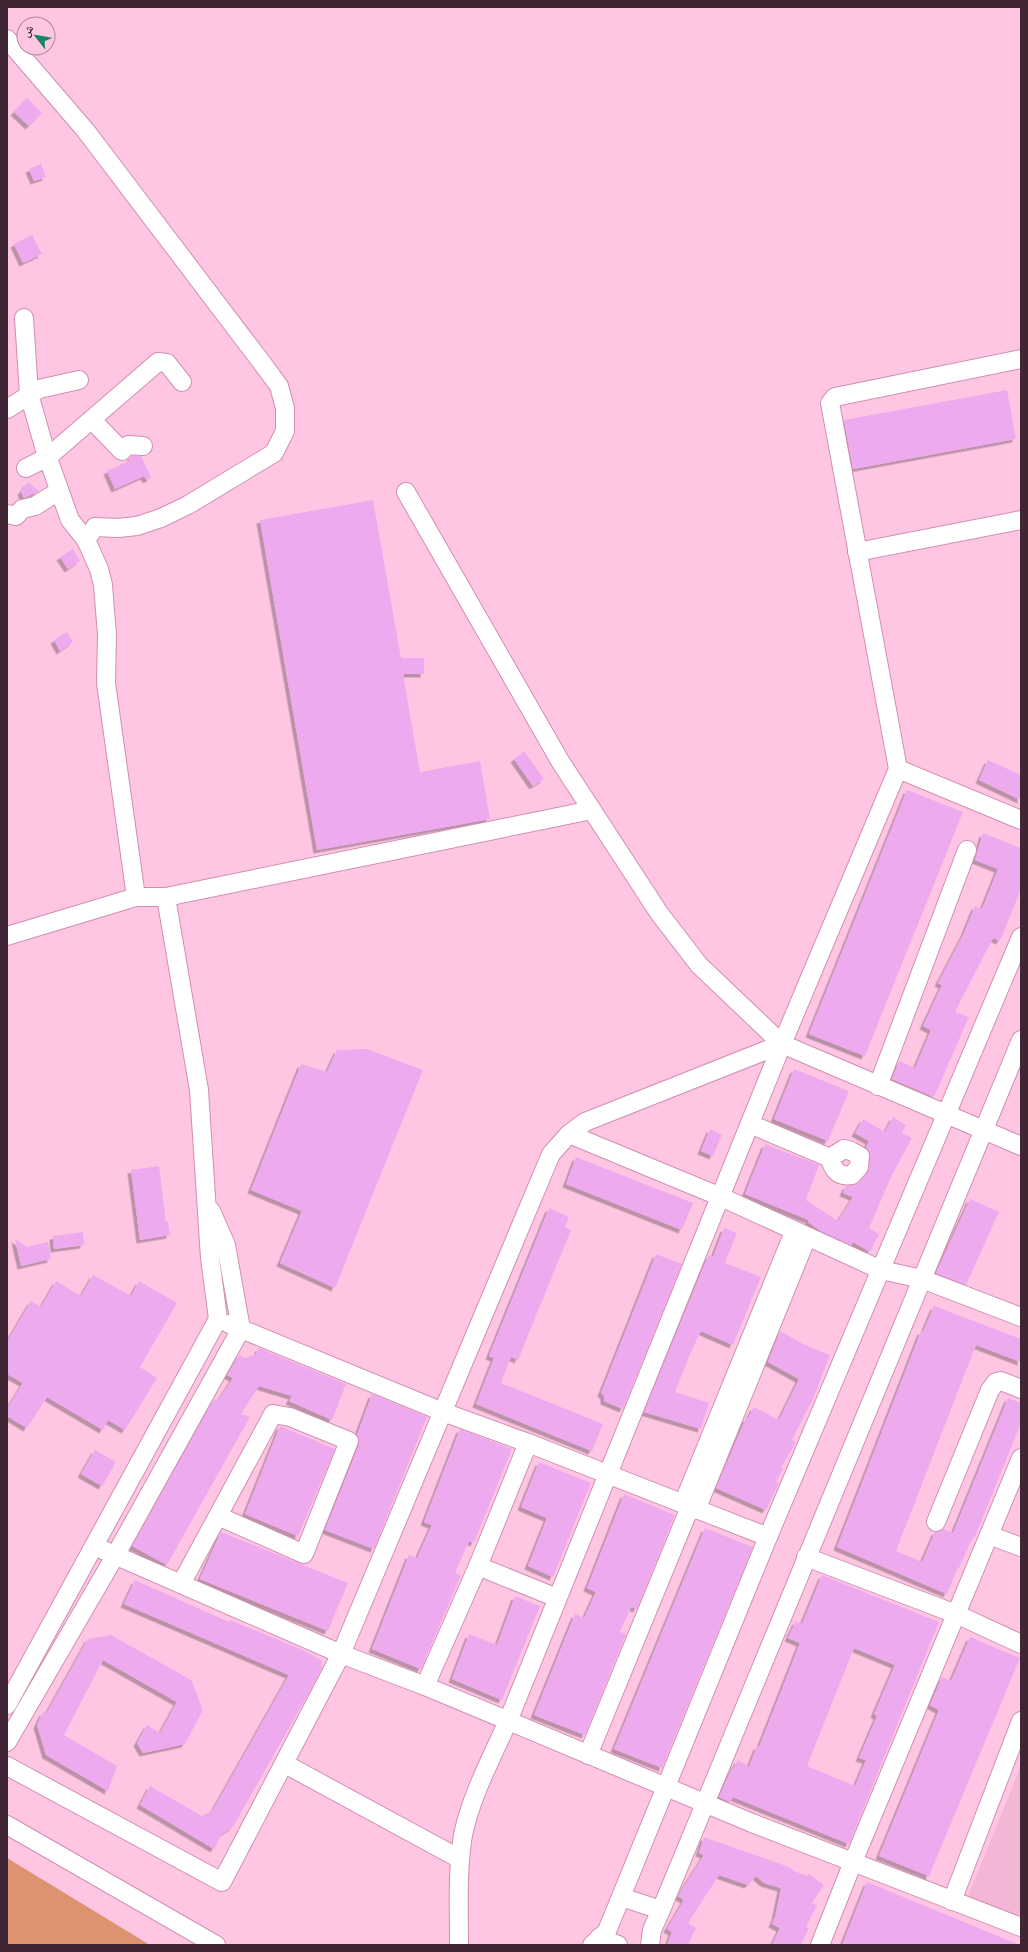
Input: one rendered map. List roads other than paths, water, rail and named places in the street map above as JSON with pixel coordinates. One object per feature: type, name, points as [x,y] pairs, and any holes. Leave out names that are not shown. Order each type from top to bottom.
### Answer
[{"type":"street","points":[[7,40],[86,132],[262,362],[279,386],[285,408],[284,431],[274,453],[188,505],[161,518],[137,526],[95,528],[86,540]]},
{"type":"street","points":[[24,318],[29,394],[59,491],[70,520],[86,540],[99,569],[103,585],[107,635],[106,684],[136,897]]},
{"type":"street","points":[[26,468],[48,457],[158,362],[167,363],[182,382]]},
{"type":"street","points":[[459,1945],[460,1859],[464,1833],[476,1794],[508,1721],[556,1598],[721,1197],[782,1044],[898,769],[830,407],[832,400],[835,397],[1020,362]]},
{"type":"street","points":[[7,409],[29,394],[49,386],[79,380]]},
{"type":"street","points":[[92,420],[122,451],[128,446],[143,446]]},
{"type":"street","points":[[7,514],[16,516],[22,509],[35,506],[59,491]]},
{"type":"street","points":[[406,492],[560,761],[659,913],[699,965],[782,1044],[946,1116],[1021,1146]]},
{"type":"street","points":[[857,552],[1021,520]]},
{"type":"street","points":[[898,769],[1021,820]]},
{"type":"street","points":[[7,936],[136,897],[166,897],[592,810]]},
{"type":"street","points":[[878,1086],[967,850]]},
{"type":"street","points":[[7,1705],[218,1319],[210,1258],[199,1090],[166,897]]},
{"type":"street","points":[[595,1942],[607,1931],[768,1537],[1021,937]]},
{"type":"street","points":[[650,1945],[652,1930],[660,1910],[1021,1040]]},
{"type":"street","points":[[7,1766],[222,1882],[285,1764],[341,1654],[551,1154],[569,1134],[585,1122],[782,1044]]},
{"type":"street","points":[[750,1124],[830,1158]]},
{"type":"street","points":[[569,1134],[721,1197],[881,1270],[922,1279],[1021,1317]]},
{"type":"street","points":[[7,1742],[115,1556],[241,1329],[226,1245],[207,1203]]},
{"type":"street","points":[[588,1755],[800,1234]]},
{"type":"street","points":[[218,1319],[443,1412],[528,1443],[768,1537]]},
{"type":"street","points":[[936,1522],[990,1390],[996,1382],[1001,1381],[1021,1389]]},
{"type":"street","points":[[181,1584],[273,1414],[290,1416],[349,1441],[304,1554],[218,1516]]},
{"type":"street","points":[[425,1686],[478,1566],[528,1443]]},
{"type":"street","points":[[820,1945],[1021,1458]]},
{"type":"street","points":[[989,1535],[1021,1547]]},
{"type":"street","points":[[94,1546],[341,1654],[425,1686],[705,1804],[1021,1927]]},
{"type":"street","points":[[806,1558],[956,1614],[1021,1644]]},
{"type":"street","points":[[478,1566],[556,1598]]},
{"type":"street","points":[[952,1900],[1021,1721]]},
{"type":"street","points":[[285,1764],[460,1859]]},
{"type":"street","points":[[7,1826],[91,1872],[216,1945]]},
{"type":"street","points":[[621,1896],[660,1910]]},
{"type":"street","points":[[595,1942],[618,1945]]}]
